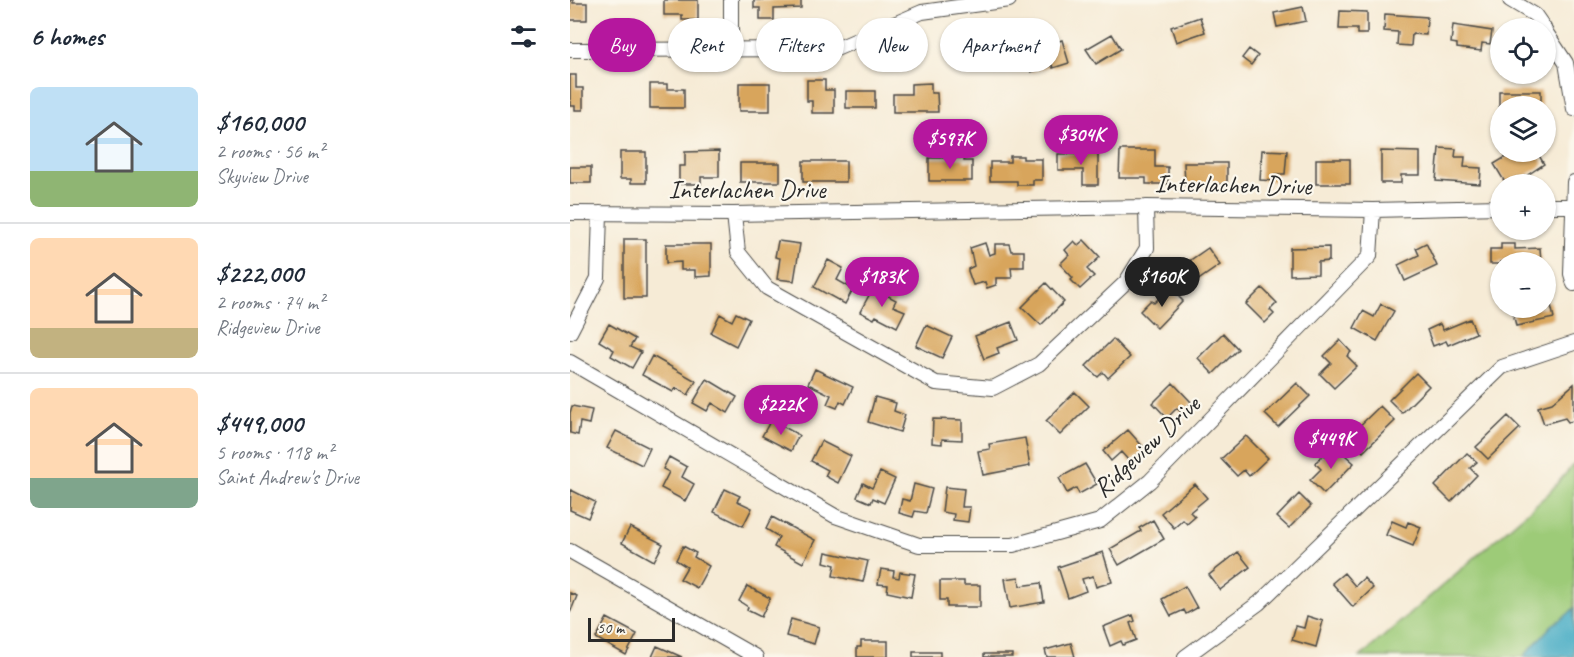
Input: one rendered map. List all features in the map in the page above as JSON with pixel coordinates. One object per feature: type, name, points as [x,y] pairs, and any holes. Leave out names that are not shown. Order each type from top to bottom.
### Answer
[{"type":"street","points":[[731,0],[731,18]]},
{"type":"street","points":[[744,50],[836,49],[921,6],[1009,0]]},
{"type":"street","points":[[1510,0],[1537,18]]},
{"type":"street","points":[[1556,48],[1566,63],[1574,109]]},
{"type":"street","points":[[570,50],[668,50]]},
{"type":"street","points":[[1574,182],[1571,274],[1574,284]]},
{"type":"street","points":[[1556,206],[1573,206]]},
{"type":"street","points":[[734,214],[738,252],[767,288],[936,383],[993,388],[1039,364],[1126,282],[1147,248],[1146,207]]},
{"type":"street","name":"Interlachen Drive","points":[[570,213],[734,214],[1146,207],[1373,210],[1490,207]]},
{"type":"street","name":"Ridgeview Drive","points":[[570,362],[835,516],[919,545],[1013,545],[1100,520],[1150,481],[1370,256],[1373,210]]},
{"type":"street","points":[[570,332],[597,278],[600,213]]},
{"type":"street","points":[[1185,657],[1259,603],[1502,367],[1574,343]]},
{"type":"street","points":[[570,551],[756,657]]},
{"type":"green space","points":[[1574,464],[1574,657],[1360,657],[1548,494]]},
{"type":"water","points":[[1574,608],[1574,657],[1523,657],[1552,625]]},
{"type":"building","points":[[570,0],[573,0],[573,3],[587,3],[587,20],[570,20]]},
{"type":"building","points":[[664,0],[698,0],[698,18],[664,15]]},
{"type":"building","points":[[754,0],[801,0],[801,8],[774,9],[774,18],[760,18],[760,8],[754,8]]},
{"type":"building","points":[[1303,7],[1306,21],[1277,27],[1274,13]]},
{"type":"building","points":[[1340,11],[1367,12],[1367,34],[1357,34],[1357,29],[1339,29]]},
{"type":"building","points":[[1385,14],[1427,17],[1426,35],[1412,34],[1411,46],[1397,45],[1398,32],[1384,31]]},
{"type":"building","points":[[1200,17],[1205,32],[1176,42],[1171,27]]},
{"type":"building","points":[[1453,25],[1490,31],[1490,44],[1482,43],[1481,51],[1457,48],[1457,44],[1451,43]]},
{"type":"building","points":[[1112,34],[1121,49],[1096,64],[1086,49]]},
{"type":"building","points":[[1062,40],[1069,63],[1060,66],[1060,41]]},
{"type":"building","points":[[1249,49],[1258,56],[1251,65],[1242,58]]},
{"type":"building","points":[[570,75],[576,75],[576,88],[583,88],[583,110],[575,110],[575,106],[570,106]]},
{"type":"building","points":[[807,80],[825,80],[825,90],[834,90],[834,113],[812,113],[812,101],[807,101]]},
{"type":"building","points":[[739,83],[770,83],[770,111],[739,111]]},
{"type":"building","points":[[931,83],[931,93],[937,93],[938,112],[893,112],[893,94],[911,94],[911,84]]},
{"type":"building","points":[[650,84],[667,84],[667,89],[684,89],[684,108],[650,108]]},
{"type":"building","points":[[846,91],[875,91],[875,108],[846,108]]},
{"type":"building","points":[[1499,91],[1541,91],[1541,96],[1499,96]]},
{"type":"building","points":[[1439,148],[1456,149],[1455,157],[1465,157],[1464,167],[1481,168],[1480,184],[1436,181]]},
{"type":"building","points":[[1120,150],[1155,150],[1155,167],[1168,167],[1168,184],[1146,184],[1146,178],[1119,178]]},
{"type":"building","points":[[1262,150],[1287,151],[1285,174],[1275,174],[1275,181],[1260,180]]},
{"type":"building","points":[[719,151],[719,177],[701,177],[701,184],[679,184],[679,166],[685,166],[685,152]]},
{"type":"building","points":[[1381,151],[1420,152],[1420,175],[1401,175],[1401,183],[1381,183]]},
{"type":"building","points":[[620,152],[646,152],[646,183],[631,183],[631,179],[620,179]]},
{"type":"building","points":[[1098,153],[1098,185],[1083,185],[1083,170],[1058,170],[1058,154]]},
{"type":"building","points":[[1010,156],[1042,159],[1042,180],[1033,180],[1033,185],[1017,185],[1017,181],[990,181],[990,162],[1010,162]]},
{"type":"building","points":[[929,158],[964,158],[964,161],[972,161],[972,181],[929,181]]},
{"type":"building","points":[[1316,159],[1350,159],[1350,184],[1316,184]]},
{"type":"building","points":[[803,161],[846,161],[846,182],[803,182]]},
{"type":"building","points":[[1497,162],[1543,162],[1544,164],[1529,174],[1500,174],[1494,164]]},
{"type":"building","points":[[740,163],[780,163],[780,182],[740,182]]},
{"type":"building","points":[[1184,163],[1227,163],[1227,184],[1185,185]]},
{"type":"building","points":[[570,167],[591,167],[591,183],[570,183]]},
{"type":"building","points":[[624,239],[646,239],[646,298],[624,298]]},
{"type":"building","points":[[1084,240],[1100,257],[1087,269],[1094,276],[1080,289],[1060,264],[1069,255],[1065,250],[1074,241],[1078,245]]},
{"type":"building","points":[[778,241],[800,244],[794,281],[777,279],[780,258],[775,257]]},
{"type":"building","points":[[985,243],[989,255],[995,253],[995,244],[1009,244],[1011,251],[1024,251],[1024,267],[1011,267],[1012,278],[996,278],[996,285],[987,288],[985,282],[973,285],[968,271],[974,266],[970,248]]},
{"type":"building","points":[[1426,243],[1437,266],[1405,281],[1398,265],[1419,255],[1416,248]]},
{"type":"building","points":[[666,244],[711,244],[711,276],[695,277],[695,270],[681,270],[681,262],[666,263]]},
{"type":"building","points":[[1501,244],[1515,244],[1515,249],[1540,248],[1540,252],[1490,252],[1490,249],[1501,249]]},
{"type":"building","points":[[1329,247],[1329,261],[1318,262],[1318,274],[1290,275],[1290,248]]},
{"type":"building","points":[[1208,248],[1220,265],[1194,283],[1182,266]]},
{"type":"building","points":[[828,260],[843,268],[837,280],[853,289],[845,304],[814,287]]},
{"type":"building","points":[[1046,283],[1064,302],[1041,325],[1022,307]]},
{"type":"building","points":[[873,288],[896,300],[893,306],[905,311],[897,327],[876,316],[874,319],[860,312]]},
{"type":"building","points":[[1170,288],[1183,301],[1157,328],[1140,311],[1151,300],[1154,303]]},
{"type":"building","points":[[1262,288],[1277,303],[1270,310],[1274,314],[1265,323],[1246,304]]},
{"type":"building","points":[[1381,304],[1394,311],[1377,341],[1354,328],[1363,311],[1374,317]]},
{"type":"building","points":[[736,313],[749,319],[736,346],[711,333],[720,314],[732,321]]},
{"type":"building","points":[[1514,318],[1554,318],[1516,326]]},
{"type":"building","points":[[1470,319],[1476,333],[1448,345],[1446,341],[1433,346],[1427,330],[1440,324],[1443,330]]},
{"type":"building","points":[[1011,322],[1018,340],[997,348],[999,353],[984,359],[975,336]]},
{"type":"building","points":[[609,324],[635,339],[630,347],[641,352],[632,368],[611,356],[614,350],[599,341]]},
{"type":"building","points":[[926,325],[952,337],[942,358],[916,346]]},
{"type":"building","points":[[1223,333],[1238,349],[1213,374],[1198,358]]},
{"type":"building","points":[[1113,339],[1130,357],[1108,378],[1103,372],[1098,377],[1086,366]]},
{"type":"building","points":[[1340,340],[1351,352],[1347,356],[1357,366],[1334,388],[1320,374],[1331,363],[1324,356]]},
{"type":"building","points":[[652,356],[696,381],[688,395],[676,388],[673,392],[642,375]]},
{"type":"building","points":[[815,369],[853,387],[845,404],[840,401],[837,408],[827,404],[831,395],[808,384]]},
{"type":"building","points":[[1416,373],[1429,386],[1402,413],[1389,400]]},
{"type":"building","points":[[707,379],[737,397],[728,413],[712,403],[707,411],[693,403]]},
{"type":"building","points":[[1173,383],[1192,403],[1182,413],[1177,408],[1167,418],[1153,403]]},
{"type":"building","points":[[1297,383],[1310,396],[1278,427],[1265,414]]},
{"type":"building","points":[[1574,384],[1574,421],[1568,422],[1565,418],[1544,424],[1538,407],[1552,403]]},
{"type":"building","points":[[1075,392],[1089,406],[1060,435],[1046,421]]},
{"type":"building","points":[[875,397],[896,403],[894,411],[905,415],[900,432],[868,422]]},
{"type":"building","points":[[572,406],[592,410],[589,424],[580,422],[578,435],[570,433]]},
{"type":"building","points":[[1380,406],[1395,421],[1363,452],[1348,437]]},
{"type":"building","points":[[1508,416],[1520,428],[1488,459],[1476,447]]},
{"type":"building","points":[[933,419],[962,420],[962,440],[942,439],[942,444],[932,443]]},
{"type":"building","points":[[771,420],[799,435],[791,451],[762,436]]},
{"type":"building","points":[[1128,430],[1145,449],[1130,462],[1121,452],[1111,461],[1103,451]]},
{"type":"building","points":[[616,431],[650,448],[642,465],[607,448]]},
{"type":"building","points":[[1246,436],[1268,458],[1249,476],[1244,470],[1237,476],[1221,459]]},
{"type":"building","points":[[1025,438],[1030,466],[983,475],[978,451],[990,449],[989,444]]},
{"type":"building","points":[[821,441],[851,456],[838,483],[825,476],[828,470],[811,461]]},
{"type":"building","points":[[1336,447],[1354,463],[1324,494],[1310,480],[1321,469],[1315,463],[1324,454],[1327,457]]},
{"type":"building","points":[[1467,453],[1477,462],[1470,468],[1477,475],[1451,502],[1435,486]]},
{"type":"building","points":[[669,457],[687,467],[682,477],[694,484],[685,501],[661,488],[669,472],[663,469]]},
{"type":"building","points":[[1085,464],[1097,484],[1079,494],[1076,488],[1067,493],[1059,478]]},
{"type":"building","points":[[880,472],[895,479],[884,503],[873,498],[871,503],[857,497],[863,483],[872,488]]},
{"type":"building","points":[[914,484],[932,489],[926,513],[915,511],[913,517],[899,513],[902,499],[910,501]]},
{"type":"building","points":[[1195,484],[1207,498],[1190,512],[1195,517],[1187,524],[1183,520],[1174,528],[1161,513]]},
{"type":"building","points":[[945,487],[964,489],[962,507],[970,507],[968,522],[953,520],[954,514],[942,512]]},
{"type":"building","points":[[725,489],[740,496],[737,501],[752,508],[743,526],[714,512]]},
{"type":"building","points":[[571,490],[595,502],[588,518],[570,510]]},
{"type":"building","points":[[1299,494],[1311,506],[1289,528],[1277,517]]},
{"type":"building","points":[[772,517],[815,540],[803,563],[774,547],[779,537],[766,529]]},
{"type":"building","points":[[1153,520],[1164,539],[1119,565],[1110,549],[1141,531],[1139,528]]},
{"type":"building","points":[[1392,521],[1406,527],[1408,522],[1421,527],[1413,546],[1386,535]]},
{"type":"building","points":[[630,527],[663,544],[654,561],[622,543]]},
{"type":"building","points":[[683,546],[696,553],[694,557],[709,566],[697,588],[680,579],[687,567],[676,560]]},
{"type":"building","points":[[826,552],[868,561],[863,582],[833,576],[835,565],[824,562]]},
{"type":"building","points":[[1103,552],[1112,582],[1096,587],[1093,576],[1082,579],[1086,591],[1068,598],[1058,567]]},
{"type":"building","points":[[1238,552],[1250,567],[1220,590],[1209,575]]},
{"type":"building","points":[[881,569],[894,571],[893,577],[899,578],[900,572],[915,574],[911,597],[887,592],[888,585],[878,584]]},
{"type":"building","points":[[1344,573],[1355,586],[1364,578],[1373,588],[1353,607],[1332,583]]},
{"type":"building","points":[[1019,577],[1020,586],[1041,583],[1044,602],[1010,608],[1005,579]]},
{"type":"building","points":[[940,581],[964,581],[964,585],[980,585],[980,607],[947,607],[947,600],[940,600]]},
{"type":"building","points":[[747,586],[770,598],[761,617],[747,610],[748,607],[739,601]]},
{"type":"building","points":[[1185,586],[1197,608],[1186,614],[1184,610],[1171,616],[1162,599]]},
{"type":"building","points":[[570,593],[577,596],[570,613]]},
{"type":"building","points":[[1133,615],[1135,621],[1130,623],[1136,640],[1123,645],[1121,641],[1110,646],[1103,627]]},
{"type":"building","points":[[1307,616],[1323,621],[1316,647],[1292,640],[1296,626],[1304,628]]},
{"type":"building","points":[[607,618],[637,634],[626,655],[596,638]]},
{"type":"building","points":[[791,619],[819,627],[814,644],[786,636]]},
{"type":"building","points":[[861,641],[888,641],[888,657],[857,657],[857,647],[861,647]]},
{"type":"building","points":[[1071,643],[1075,657],[1047,657],[1045,650]]},
{"type":"building","points":[[657,646],[682,657],[652,657]]},
{"type":"building","points":[[913,652],[940,652],[940,657],[913,657]]},
{"type":"building","points":[[984,654],[1012,654],[1012,657],[984,657]]}]
